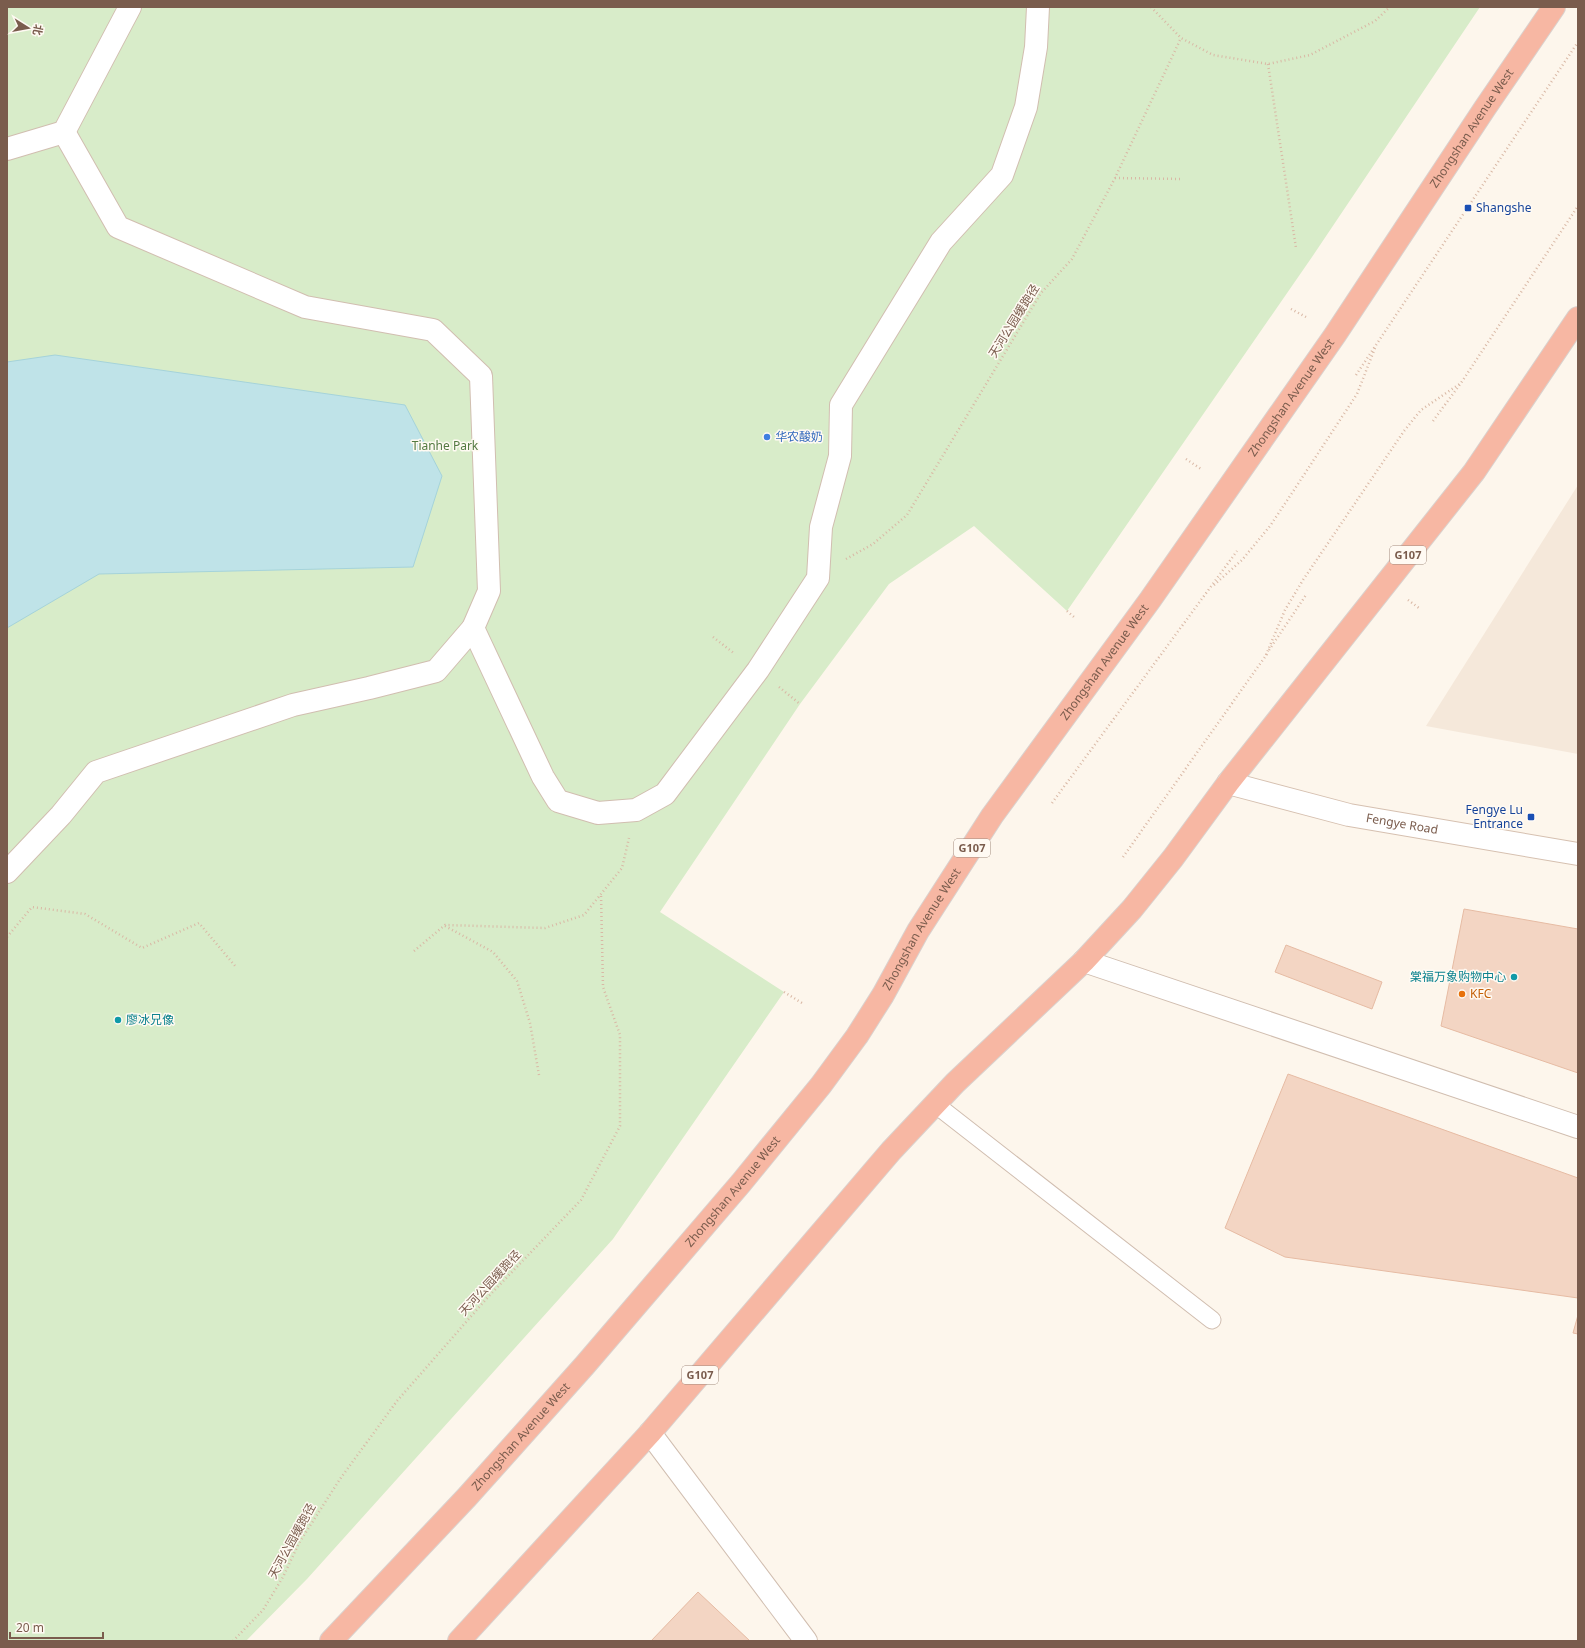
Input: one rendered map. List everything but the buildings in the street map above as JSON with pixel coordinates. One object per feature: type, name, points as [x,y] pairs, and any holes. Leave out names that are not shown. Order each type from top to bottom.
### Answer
[{"type":"highway","name":"Zhongshan Avenue West","points":[[331,1641],[467,1497],[586,1365],[736,1189],[826,1079],[857,1036],[883,995],[918,931],[992,816],[1154,593],[1335,335],[1472,127],[1554,7]]},
{"type":"highway","name":"G107","points":[[459,1641],[650,1433],[891,1151],[961,1077],[1084,961],[1132,909],[1228,783],[1474,472],[1578,318]]},
{"type":"street","points":[[7,149],[64,132],[130,7]]},
{"type":"street","points":[[473,628],[543,777],[558,801],[598,813],[636,810],[665,794],[758,670],[818,578],[821,527],[840,456],[841,405],[940,242],[1002,174],[1026,107],[1036,47],[1038,7]]},
{"type":"street","points":[[7,872],[61,815],[96,772],[293,705],[436,671],[473,628],[489,591],[481,376],[433,330],[305,307],[118,227],[64,132]]},
{"type":"street","name":"Fengye Road","points":[[1228,783],[1349,815],[1578,854]]},
{"type":"street","points":[[1084,961],[1578,1127]]},
{"type":"street","points":[[650,1433],[806,1641]]},
{"type":"lane","points":[[935,1104],[1212,1320]]},
{"type":"path","points":[[1150,7],[1181,38],[1213,55],[1268,64],[1310,55],[1375,21],[1390,7]]},
{"type":"path","name":"天河公园缓跑径","points":[[818,578],[849,557],[873,544],[907,515],[1041,294],[1072,259],[1115,178],[1181,38]]},
{"type":"path","points":[[1356,375],[1578,42]]},
{"type":"path","points":[[1268,64],[1296,248]]},
{"type":"path","points":[[1115,178],[1182,179]]},
{"type":"path","points":[[1433,421],[1461,383],[1578,206]]},
{"type":"path","points":[[1291,309],[1306,317]]},
{"type":"path","points":[[1211,588],[1242,560],[1270,526],[1357,394],[1378,342]]},
{"type":"path","points":[[1266,655],[1285,610],[1404,431],[1421,410],[1461,383]]},
{"type":"path","points":[[1186,459],[1201,469]]},
{"type":"path","points":[[1052,803],[1162,651],[1211,588],[1236,551]]},
{"type":"path","points":[[1123,857],[1266,655],[1306,595]]},
{"type":"path","points":[[1067,611],[1074,617]]},
{"type":"path","points":[[414,951],[444,926],[545,928],[584,915],[622,868],[636,810]]},
{"type":"path","name":"天河公园缓跑径","points":[[233,1641],[263,1610],[283,1577],[299,1543],[340,1479],[397,1401],[488,1297],[581,1200],[620,1126],[620,1035],[602,987],[601,894]]},
{"type":"path","points":[[7,937],[32,907],[85,914],[142,948],[198,923],[236,967]]},
{"type":"path","points":[[444,926],[493,952],[517,981],[530,1023],[539,1075]]},
{"type":"path","points":[[784,992],[802,1003]]},
{"type":"shaded area","points":[[1578,485],[1578,754],[1426,726]]},
{"type":"green space","name":"Tianhe Park","points":[[7,7],[1480,7],[1312,257],[1067,611],[974,526],[889,584],[800,704],[660,912],[784,992],[613,1239],[307,1579],[246,1641],[7,1641]]},
{"type":"water","points":[[55,355],[405,405],[442,476],[413,567],[99,574],[7,628],[7,362]]},
{"type":"place","name":"Shangshe","points":[[1468,208]]},
{"type":"place","name":"华农酸奶","points":[[767,437]]},
{"type":"place","name":"Fengye Lu Entrance","points":[[1531,817]]},
{"type":"place","name":"棠福万象购物中心","points":[[1514,977]]},
{"type":"place","name":"KFC","points":[[1462,994]]},
{"type":"place","name":"廖冰兄像","points":[[118,1020]]}]
